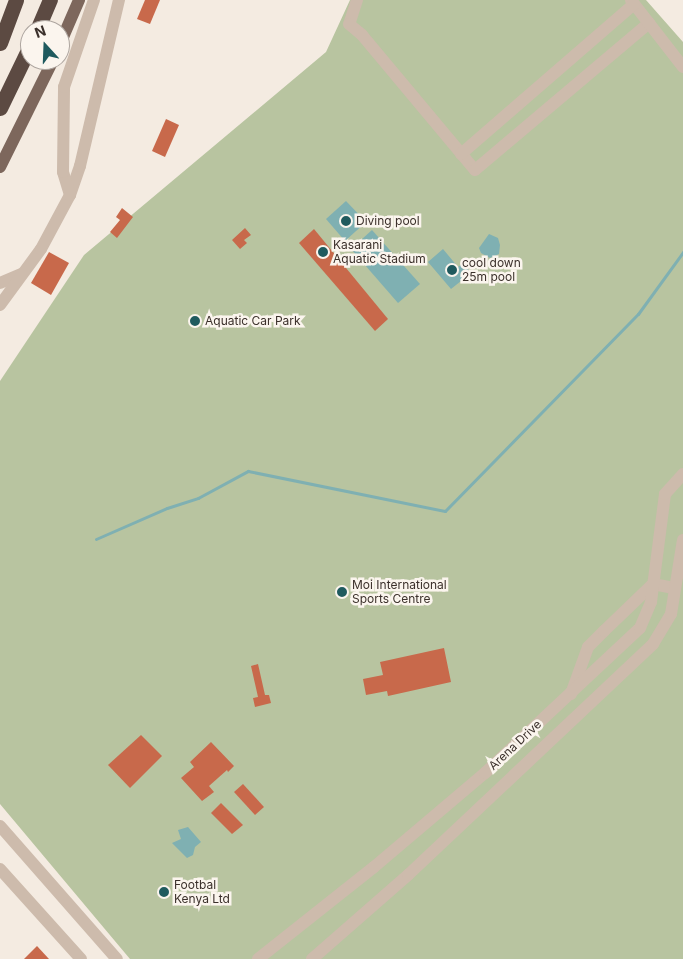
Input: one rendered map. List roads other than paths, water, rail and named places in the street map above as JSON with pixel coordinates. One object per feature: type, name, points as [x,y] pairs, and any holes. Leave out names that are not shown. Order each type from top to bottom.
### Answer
[{"type":"highway","points":[[0,43],[16,0]]},
{"type":"highway","points":[[41,20],[50,0]]},
{"type":"highway","points":[[0,108],[20,67]]},
{"type":"main road","points":[[70,21],[79,0]]},
{"type":"main road","points":[[0,167],[48,70]]},
{"type":"street","points":[[70,195],[63,172],[64,87],[94,0]]},
{"type":"street","points":[[0,305],[41,249],[70,195],[80,166],[119,0]]},
{"type":"street","points":[[357,0],[349,24],[362,35],[474,170],[649,23]]},
{"type":"street","points":[[461,154],[558,70],[632,2],[683,67]]},
{"type":"street","points":[[558,70],[572,86]]},
{"type":"street","points":[[510,111],[524,128]]},
{"type":"street","points":[[0,282],[21,274]]},
{"type":"street","name":"Arena Drive","points":[[258,959],[374,867],[485,773],[640,628],[651,602],[665,494],[683,474]]},
{"type":"street","name":"Arena Drive","points":[[312,959],[408,875],[653,644],[671,614],[683,540]]},
{"type":"street","points":[[571,694],[588,647],[653,584],[674,588]]},
{"type":"street","points":[[0,826],[118,959]]},
{"type":"street","points":[[0,868],[81,959]]},
{"type":"water","name":"Diving pool","points":[[346,201],[366,222],[345,241],[326,219]]},
{"type":"water","points":[[372,230],[420,284],[398,303],[351,249]]},
{"type":"water","points":[[489,234],[498,238],[500,245],[499,254],[490,258],[481,253],[479,248]]},
{"type":"water","name":"cool down 25m pool","points":[[443,249],[458,267],[463,263],[471,273],[451,289],[428,262]]},
{"type":"water","points":[[188,827],[201,842],[195,847],[193,855],[187,858],[172,843],[181,839],[178,830]]},
{"type":"waterway","points":[[96,539],[167,508],[198,498],[248,471],[445,511],[638,314],[683,252]]},
{"type":"place","name":"Diving pool","points":[[346,221]]},
{"type":"place","name":"Kasarani Aquatic Stadium","points":[[323,252]]},
{"type":"place","name":"cool down 25m pool","points":[[452,270]]},
{"type":"place","name":"Aquatic Car Park","points":[[195,321]]},
{"type":"place","name":"Moi International Sports Centre","points":[[342,592]]},
{"type":"place","name":"Footbal Kenya Ltd","points":[[164,892]]}]
